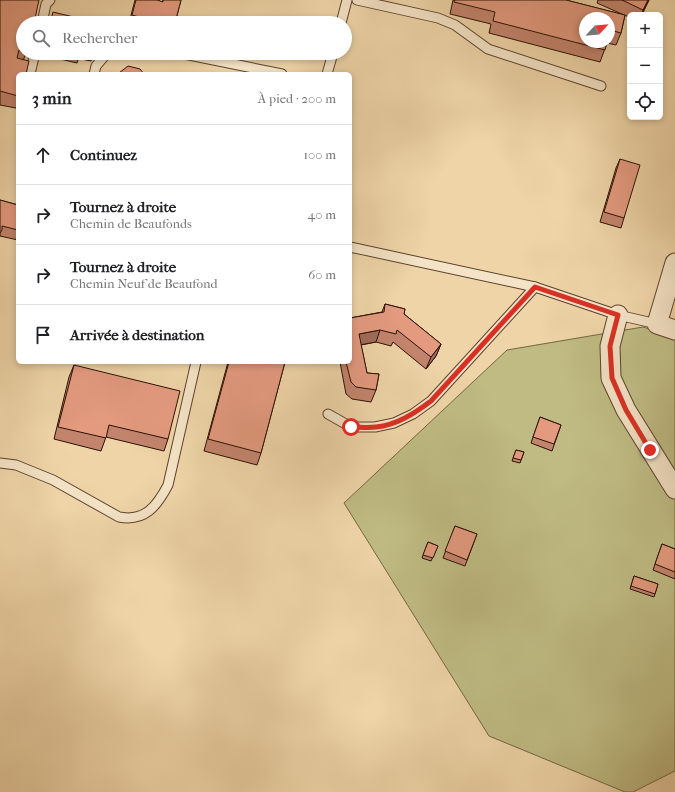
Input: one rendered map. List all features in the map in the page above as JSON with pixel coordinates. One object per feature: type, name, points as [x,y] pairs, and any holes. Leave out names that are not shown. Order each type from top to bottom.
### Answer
[{"type":"street","points":[[675,263],[657,324],[675,330]]},
{"type":"street","points":[[618,315],[610,346],[612,378],[626,410],[675,489]]},
{"type":"lane","points":[[43,16],[46,4],[50,0]]},
{"type":"lane","points":[[343,16],[347,0]]},
{"type":"lane","points":[[357,0],[438,18],[456,25],[488,49],[601,86]]},
{"type":"lane","points":[[30,72],[33,60]]},
{"type":"lane","points":[[94,72],[96,66],[101,60]]},
{"type":"lane","points":[[213,60],[272,72]]},
{"type":"lane","points":[[328,72],[331,60]]},
{"type":"lane","points":[[352,247],[535,287],[618,315],[657,324]]},
{"type":"lane","points":[[328,414],[351,427],[376,427],[394,423],[413,414],[431,401],[535,287]]},
{"type":"lane","points":[[0,463],[16,465],[53,480],[119,518],[139,518],[161,499],[168,485],[196,364]]},
{"type":"shaded area","points":[[643,327],[675,337],[675,771],[633,792],[625,792],[489,736],[344,503],[507,350]]},
{"type":"building","points":[[0,0],[39,0],[36,16],[16,16],[16,60],[29,61],[26,72],[16,72],[16,95],[0,91]]},
{"type":"building","points":[[136,0],[157,0],[163,2],[163,0],[181,0],[177,16],[132,15]]},
{"type":"building","points":[[455,0],[566,0],[613,12],[579,12],[579,43],[493,21],[495,12],[454,2]]},
{"type":"building","points":[[622,0],[648,0],[643,10]]},
{"type":"building","points":[[53,12],[70,16],[52,16]]},
{"type":"building","points":[[615,12],[625,15],[621,33],[615,31]]},
{"type":"building","points":[[128,66],[140,69],[142,72],[120,72]]},
{"type":"building","points":[[620,159],[640,165],[624,218],[604,212]]},
{"type":"building","points":[[0,200],[16,204],[16,230],[2,226],[0,233]]},
{"type":"building","points":[[385,304],[405,309],[404,314],[441,344],[431,357],[397,330],[396,334],[380,330],[359,334],[367,373],[379,374],[376,390],[356,387],[351,382],[346,364],[352,364],[352,318],[384,312]]},
{"type":"building","points":[[228,364],[284,364],[261,453],[208,439]]},
{"type":"building","points":[[74,365],[180,391],[168,439],[109,425],[106,438],[58,427]]},
{"type":"building","points":[[540,417],[561,425],[554,444],[533,437]]},
{"type":"building","points":[[516,450],[524,452],[521,460],[513,458]]},
{"type":"building","points":[[455,526],[477,534],[467,560],[445,551]]},
{"type":"building","points":[[428,542],[438,546],[433,558],[423,555]]},
{"type":"building","points":[[662,544],[675,549],[675,572],[655,564]]},
{"type":"building","points":[[634,576],[658,584],[655,594],[631,586]]},
{"type":"route","points":[[351,427],[376,427],[394,423],[413,414],[431,401],[535,287],[618,315],[610,346],[612,378],[626,410],[650,450]]}]
